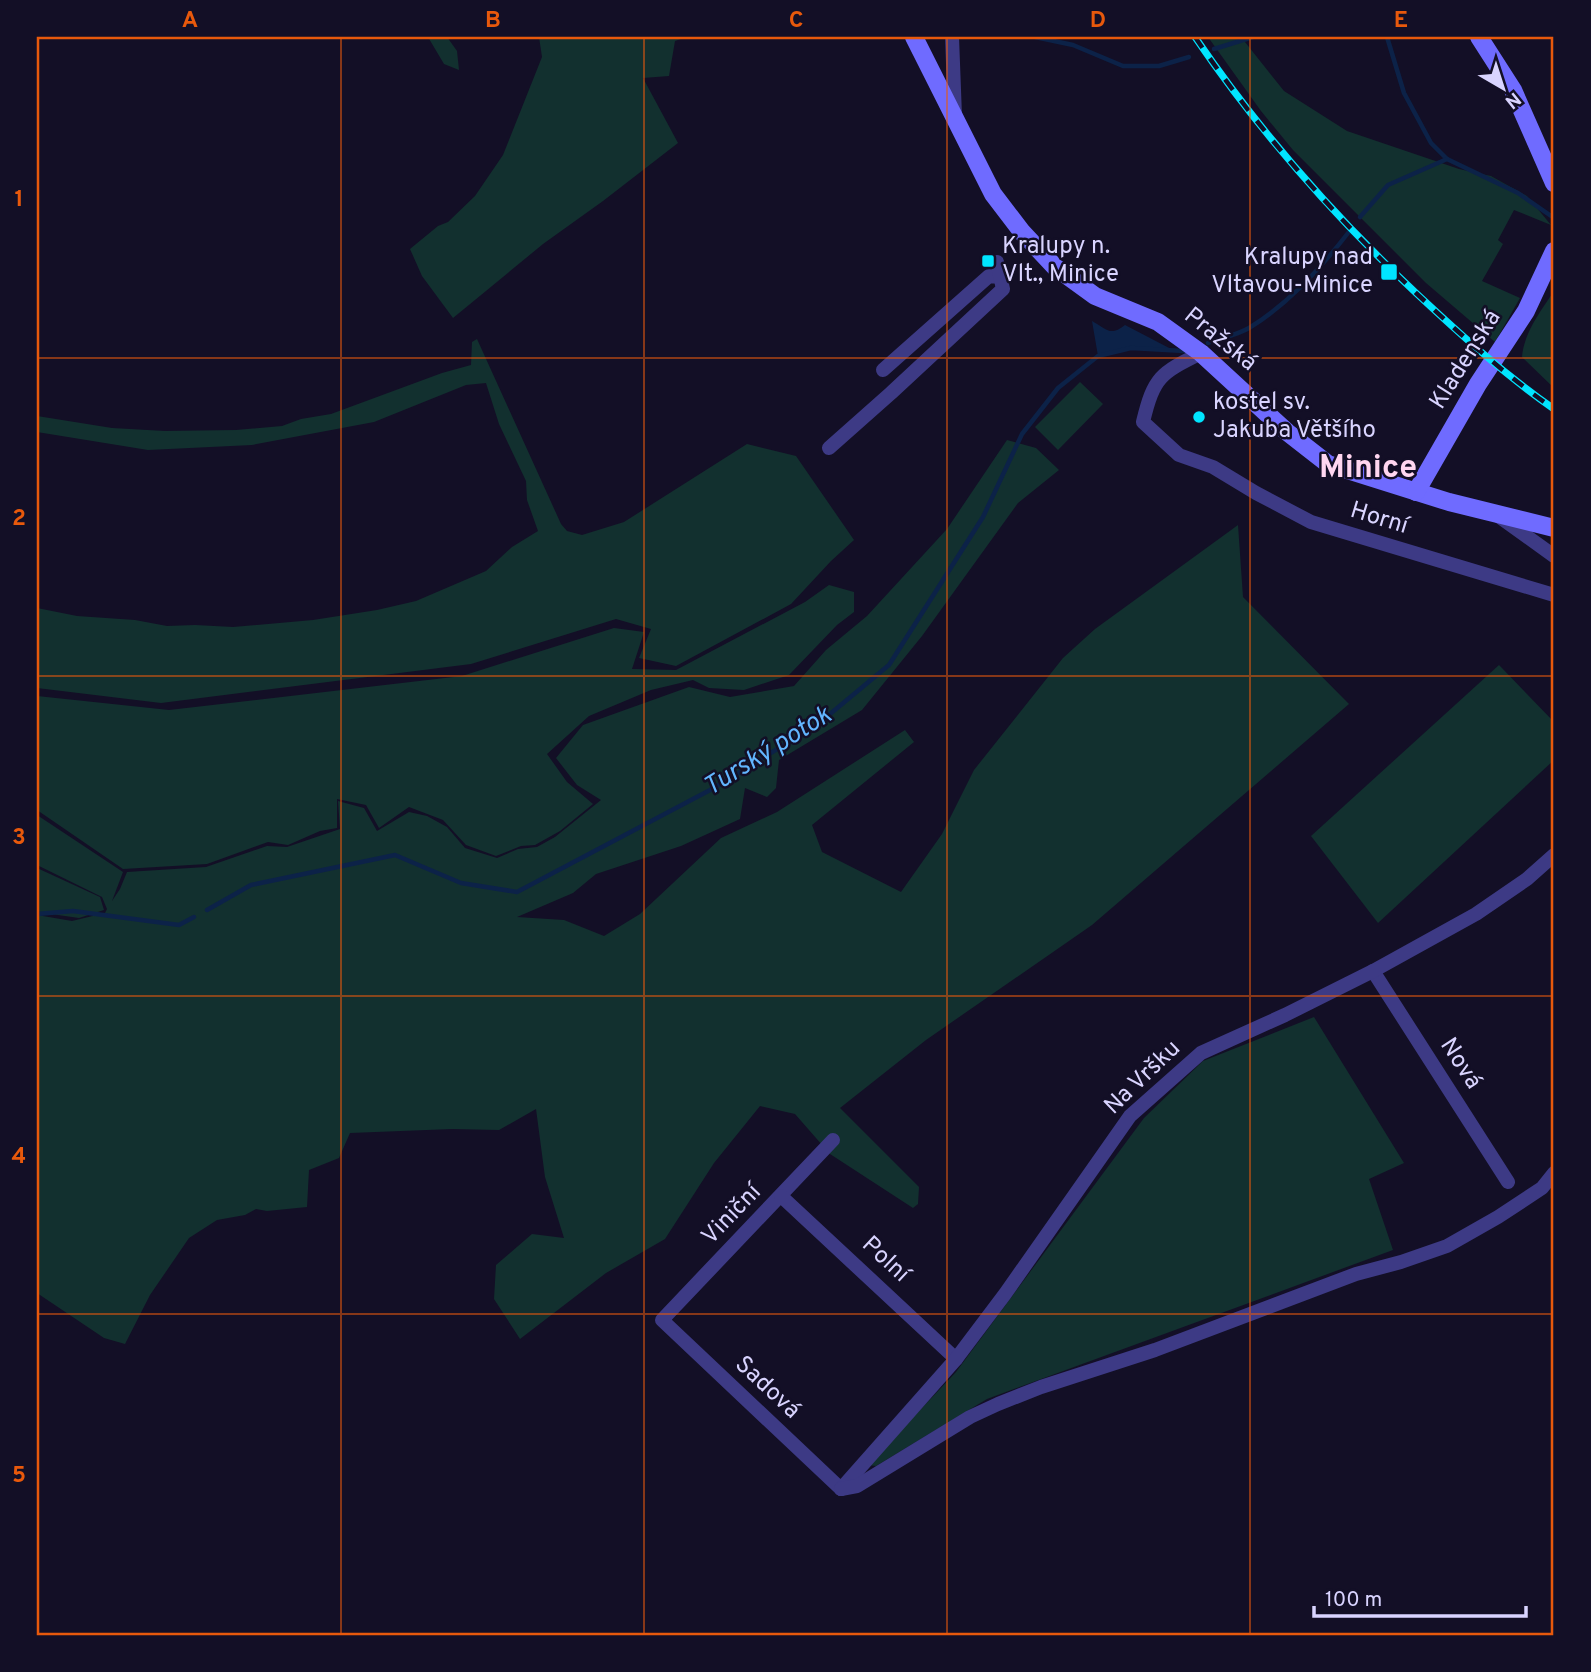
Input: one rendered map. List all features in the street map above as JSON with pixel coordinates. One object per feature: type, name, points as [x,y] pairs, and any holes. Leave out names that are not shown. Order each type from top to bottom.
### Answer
[{"type":"main road","name":"Pražská","points":[[914,37],[993,194],[1022,232],[1055,267],[1095,296],[1158,322],[1201,352],[1287,432],[1328,464],[1416,492],[1554,528]]},
{"type":"main road","points":[[1479,37],[1513,90],[1554,183]]},
{"type":"main road","name":"Kladenská","points":[[1416,492],[1478,384],[1526,311],[1554,251]]},
{"type":"street","name":"Pražská","points":[[952,37],[955,121]]},
{"type":"street","points":[[829,448],[1003,289],[997,262]]},
{"type":"street","points":[[883,370],[989,276],[1000,277]]},
{"type":"street","name":"Horní","points":[[1201,352],[1169,368],[1158,380],[1143,422],[1179,455],[1213,467],[1311,522],[1554,595]]},
{"type":"street","points":[[1493,513],[1554,556]]},
{"type":"street","name":"Na Vršku","points":[[841,1489],[956,1359],[1005,1294],[1130,1115],[1200,1054],[1373,971],[1476,914],[1527,879],[1554,855]]},
{"type":"street","name":"Nová","points":[[1373,971],[1508,1182]]},
{"type":"street","name":"Viniční","points":[[662,1320],[833,1140]]},
{"type":"street","points":[[841,1489],[857,1486],[970,1417],[1030,1391],[1155,1350],[1356,1273],[1401,1262],[1447,1246],[1542,1188],[1554,1173]]},
{"type":"street","name":"Polní","points":[[781,1196],[956,1359]]},
{"type":"street","name":"Sadová","points":[[662,1320],[841,1489]]},
{"type":"green space","points":[[428,37],[447,37],[457,51],[459,70],[444,64]]},
{"type":"green space","points":[[539,37],[687,37],[675,41],[669,76],[643,78],[678,143],[543,244],[453,318],[422,276],[410,249],[438,226],[448,222],[475,196],[503,155],[542,57]]},
{"type":"green space","points":[[1208,37],[1241,37],[1284,91],[1347,131],[1459,169],[1491,176],[1527,196],[1551,225],[1514,210],[1498,240],[1503,244],[1482,281],[1520,298],[1495,342],[1426,283],[1293,150],[1261,111]]},
{"type":"green space","points":[[1554,291],[1554,388],[1522,357],[1530,330]]},
{"type":"green space","points":[[477,339],[561,524],[567,531],[582,535],[624,522],[747,444],[796,456],[854,540],[791,604],[676,666],[639,658],[651,629],[616,619],[471,664],[161,703],[37,688],[37,608],[77,616],[135,620],[167,626],[233,627],[313,620],[416,601],[486,571],[512,547],[538,531],[527,500],[526,481],[499,424],[486,383],[466,385],[374,422],[252,445],[148,450],[37,432],[37,416],[112,428],[165,431],[282,426],[301,419],[331,414],[471,365],[472,342]]},
{"type":"green space","points":[[1080,382],[1103,404],[1058,450],[1035,427]]},
{"type":"green space","points":[[1007,440],[1036,448],[1059,470],[1018,503],[922,636],[862,710],[779,760],[776,788],[767,797],[745,788],[740,819],[681,846],[596,874],[573,893],[517,917],[564,920],[604,936],[640,914],[721,838],[777,812],[905,730],[914,742],[812,825],[822,852],[901,892],[942,834],[974,770],[1063,658],[1095,629],[1238,525],[1243,597],[1349,704],[1092,925],[926,1040],[840,1108],[919,1187],[918,1204],[913,1208],[830,1154],[795,1114],[760,1106],[714,1163],[665,1239],[606,1273],[520,1339],[494,1299],[496,1265],[532,1234],[564,1238],[545,1177],[536,1109],[499,1130],[350,1133],[339,1158],[309,1170],[307,1207],[267,1211],[256,1209],[245,1215],[217,1220],[189,1238],[150,1295],[125,1344],[104,1338],[37,1293],[37,915],[72,921],[105,913],[107,909],[102,897],[37,865],[37,815],[123,872],[112,901],[127,872],[206,867],[267,846],[287,847],[340,829],[338,801],[364,808],[377,831],[409,812],[427,816],[447,827],[465,848],[497,858],[518,849],[537,847],[555,837],[601,800],[577,785],[556,758],[583,725],[689,687],[730,697],[794,686],[826,650],[867,616],[947,529]]},
{"type":"green space","points":[[829,585],[854,592],[854,612],[837,625],[789,675],[744,690],[709,688],[693,680],[651,690],[589,716],[547,754],[567,782],[593,804],[560,831],[535,845],[521,846],[496,856],[466,845],[443,820],[409,807],[379,828],[366,805],[337,799],[337,828],[320,831],[288,845],[268,842],[207,864],[123,869],[37,810],[37,696],[169,710],[462,676],[614,628],[644,632],[632,669],[676,670],[805,602]]},
{"type":"green space","points":[[1499,665],[1554,722],[1554,760],[1378,923],[1311,836]]},
{"type":"green space","points":[[37,868],[100,897],[104,910],[79,918],[37,912]]},
{"type":"green space","points":[[1314,1017],[1404,1163],[1369,1179],[1393,1250],[987,1399],[876,1466],[868,1465],[956,1372],[1144,1118],[1203,1061]]},
{"type":"water","points":[[1092,321],[1112,331],[1125,325],[1173,350],[1131,348],[1098,356]]},
{"type":"waterway","points":[[1035,37],[1073,45],[1123,66],[1159,66],[1189,57]]},
{"type":"waterway","points":[[1214,49],[1253,37]]},
{"type":"waterway","points":[[1387,37],[1404,93],[1431,143],[1447,159],[1518,193],[1554,218]]},
{"type":"waterway","name":"Turský potok","points":[[1360,217],[1388,185],[1447,159]]},
{"type":"waterway","name":"Turský potok","points":[[1208,343],[1244,330],[1263,319],[1315,272],[1348,233]]},
{"type":"waterway","name":"Turský potok","points":[[207,910],[251,885],[395,855],[461,883],[517,892],[712,789],[818,724],[889,665],[983,517],[1022,434],[1058,388],[1098,356],[1131,348],[1184,351]]},
{"type":"waterway","name":"Turský potok","points":[[37,914],[73,911],[179,925],[194,917]]},
{"type":"railway","points":[[1195,37],[1271,139],[1326,203],[1466,339],[1554,409]]},
{"type":"place","name":"Kralupy n. Vlt., Minice","points":[[988,261]]},
{"type":"place","name":"Kralupy nad Vltavou-Minice","points":[[1389,272]]},
{"type":"place","name":"kostel sv. Jakuba Většího","points":[[1199,417]]},
{"type":"district","name":"Minice","points":[[1368,469]]}]
